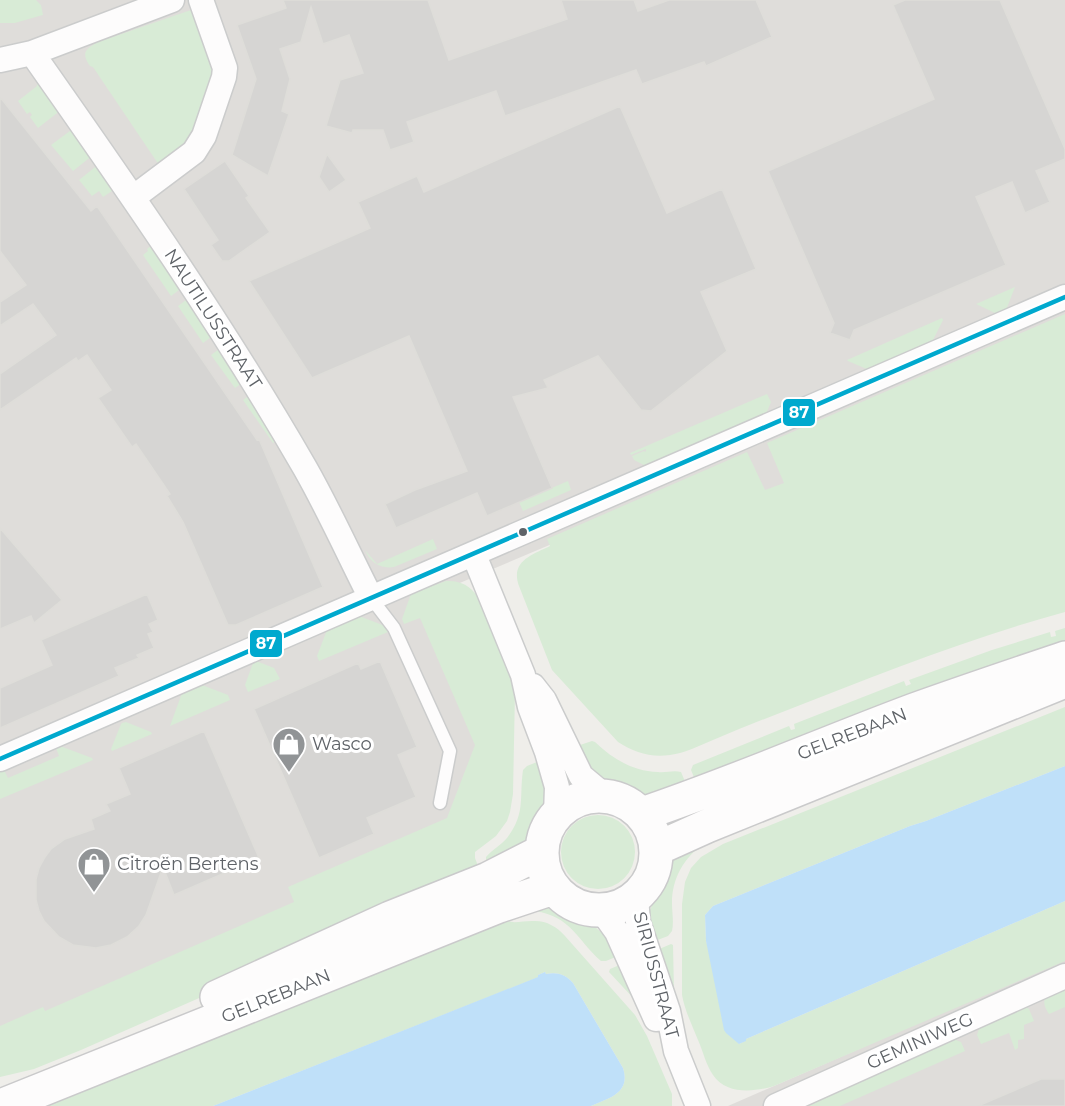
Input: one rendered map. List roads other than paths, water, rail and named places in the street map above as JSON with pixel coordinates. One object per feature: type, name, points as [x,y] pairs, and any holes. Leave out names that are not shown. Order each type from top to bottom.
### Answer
[{"type":"street","points":[[0,60],[32,52],[172,0]]},
{"type":"street","points":[[134,197],[194,152],[204,136],[224,78],[225,68],[201,0]]},
{"type":"street","name":"NAUTILUSSTRAAT","points":[[32,52],[134,197],[252,378],[306,471],[371,598]]},
{"type":"street","points":[[0,759],[1065,297]]},
{"type":"street","points":[[474,555],[523,675],[530,707],[557,787],[556,815]]},
{"type":"street","name":"GELREBAAN","points":[[642,814],[695,796],[915,710],[1065,658]]},
{"type":"street","points":[[523,675],[544,700],[581,776],[605,796]]},
{"type":"street","name":"GELREBAAN","points":[[656,849],[718,821],[1065,681]]},
{"type":"street","points":[[605,796],[619,799],[642,814],[652,831],[656,849],[655,867],[648,884],[636,898],[620,907],[602,911],[583,909],[566,901],[552,888],[543,871],[541,852],[543,838],[548,826],[566,806],[578,799],[605,796]]},
{"type":"street","name":"GELREBAAN","points":[[0,1088],[96,1053],[390,918],[488,879],[541,852]]},
{"type":"street","name":"GELREBAAN","points":[[1,1106],[499,906],[552,888]]},
{"type":"street","name":"SIRIUSSTRAAT","points":[[636,898],[638,922],[668,1011],[676,1051]]},
{"type":"street","name":"SIRIUSSTRAAT","points":[[602,911],[616,932],[655,1017],[676,1051],[698,1106]]},
{"type":"street","name":"GEMINIWEG","points":[[776,1106],[1065,976]]},
{"type":"lane","points":[[371,598],[394,628],[450,751],[440,803]]},
{"type":"water","points":[[1065,766],[1065,901],[739,1044],[726,1033],[706,941],[705,915],[713,906]]},
{"type":"water","points":[[545,972],[546,974],[561,974],[573,983],[623,1068],[625,1076],[621,1089],[611,1097],[591,1106],[213,1106],[538,977]]},
{"type":"place","name":"Wasco","points":[[289,773]]},
{"type":"place","name":"Citroën Bertens","points":[[94,893]]}]
